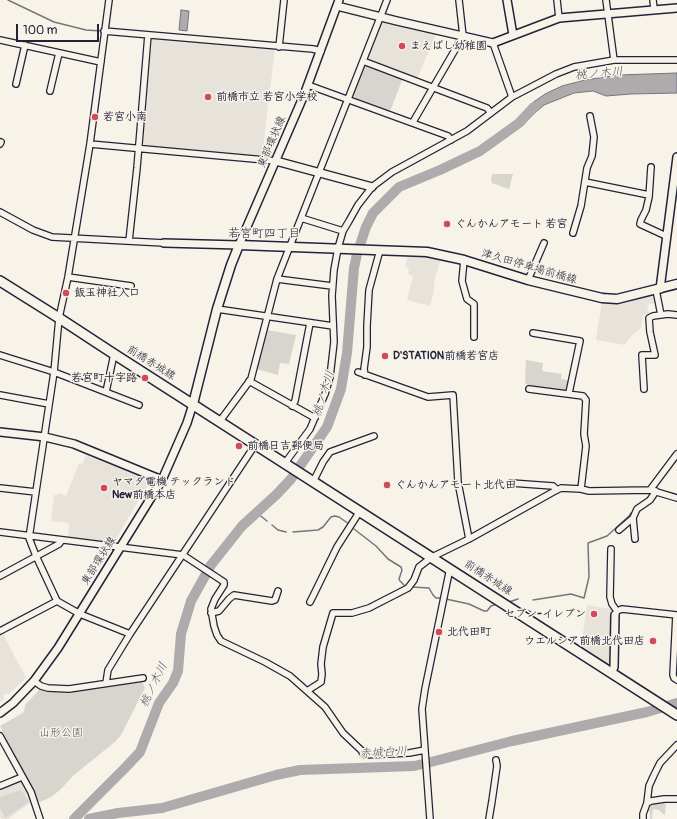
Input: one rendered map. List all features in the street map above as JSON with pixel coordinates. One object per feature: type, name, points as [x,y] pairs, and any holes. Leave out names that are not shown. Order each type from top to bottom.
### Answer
[{"type":"main road","points":[[193,404],[217,309],[239,245],[338,248]]},
{"type":"main road","name":"津久田停車場前橋線","points":[[338,248],[427,252],[464,260],[528,280],[610,299],[617,299],[677,284]]},
{"type":"main road","name":"前橋赤城線","points":[[0,281],[450,568],[677,715]]},
{"type":"street","points":[[109,0],[90,144],[68,277],[59,318],[54,372],[29,540],[57,601],[80,614],[130,634]]},
{"type":"street","points":[[279,47],[284,0]]},
{"type":"street","points":[[220,421],[252,375],[277,279],[387,0]]},
{"type":"street","points":[[413,122],[463,36],[459,0]]},
{"type":"street","points":[[508,0],[513,35]]},
{"type":"street","points":[[557,0],[559,18]]},
{"type":"street","points":[[606,0],[614,60]]},
{"type":"street","points":[[653,0],[654,9]]},
{"type":"street","points":[[338,3],[380,17],[493,43],[559,18],[677,8]]},
{"type":"street","name":"東部環状線","points":[[239,245],[308,85],[338,3]]},
{"type":"street","points":[[104,31],[313,49],[321,51]]},
{"type":"street","points":[[129,241],[137,168],[148,35]]},
{"type":"street","points":[[0,40],[101,62]]},
{"type":"street","points":[[493,43],[512,97]]},
{"type":"street","points":[[16,84],[25,45]]},
{"type":"street","points":[[50,91],[59,53]]},
{"type":"street","points":[[287,464],[310,429],[325,394],[330,376],[334,342],[332,286],[338,248],[343,231],[358,206],[372,188],[392,172],[467,131],[512,97],[546,78],[574,67],[614,60],[677,60]]},
{"type":"street","points":[[364,61],[487,108],[491,113]]},
{"type":"street","points":[[308,85],[413,122],[448,136],[451,140]]},
{"type":"street","points":[[573,233],[588,165],[592,156],[594,139],[590,116]]},
{"type":"street","points":[[90,144],[276,161],[320,172],[372,188]]},
{"type":"street","points":[[660,315],[658,289],[677,157]]},
{"type":"street","points":[[651,167],[649,195],[646,210],[640,224],[666,236]]},
{"type":"street","points":[[585,182],[649,195]]},
{"type":"street","points":[[1,214],[48,236],[74,239],[239,245]]},
{"type":"street","points":[[301,218],[343,231]]},
{"type":"street","points":[[528,280],[544,243]]},
{"type":"street","points":[[365,375],[369,290],[377,249]]},
{"type":"street","points":[[464,260],[462,281],[467,299],[474,304],[474,337]]},
{"type":"street","points":[[68,277],[131,286]]},
{"type":"street","points":[[277,279],[332,286]]},
{"type":"street","points":[[217,309],[310,324],[333,326]]},
{"type":"street","points":[[644,389],[642,355],[655,355],[650,332],[649,318],[668,314],[677,315]]},
{"type":"street","points":[[292,406],[295,401],[310,324]]},
{"type":"street","points":[[533,333],[580,341],[568,393]]},
{"type":"street","points":[[106,392],[114,354]]},
{"type":"street","points":[[0,355],[54,372],[139,405]]},
{"type":"street","points":[[358,372],[428,397],[453,394],[458,482],[469,539]]},
{"type":"street","points":[[249,381],[315,418]]},
{"type":"street","points":[[529,389],[568,393],[582,396],[586,400],[584,434],[586,446],[581,489]]},
{"type":"street","points":[[0,395],[49,404]]},
{"type":"street","name":"東部環状線","points":[[0,713],[13,703],[34,681],[80,614],[162,480],[187,423],[193,404]]},
{"type":"street","points":[[0,432],[45,437],[79,445],[162,480]]},
{"type":"street","points":[[310,480],[330,452],[374,436]]},
{"type":"street","points":[[106,683],[108,670],[130,634],[255,445]]},
{"type":"street","points":[[619,530],[633,518],[637,509],[650,500],[653,491],[677,454]]},
{"type":"street","points":[[511,483],[552,486],[557,490]]},
{"type":"street","points":[[0,488],[36,492]]},
{"type":"street","points":[[307,691],[321,682],[323,647],[333,612],[352,612],[369,608],[408,588],[414,580],[419,567],[432,557],[469,539],[557,490],[561,488],[589,491],[653,491],[677,498]]},
{"type":"street","points":[[310,602],[337,547],[360,511]]},
{"type":"street","points":[[633,518],[635,539]]},
{"type":"street","points":[[0,532],[183,554],[223,580],[225,583],[215,599],[211,613],[217,635],[221,641],[290,676],[325,707],[343,733],[362,751],[363,755],[425,751]]},
{"type":"street","points":[[0,576],[60,543],[62,540]]},
{"type":"street","points":[[610,549],[610,597],[616,613],[614,667],[612,672]]},
{"type":"street","points":[[430,819],[422,709],[450,568]]},
{"type":"street","points":[[211,613],[219,611],[228,599],[234,595],[272,601],[275,600],[278,591]]},
{"type":"street","points":[[0,631],[57,601]]},
{"type":"street","points":[[616,613],[622,609],[676,615],[673,675],[677,680]]},
{"type":"street","points":[[34,681],[43,687],[69,689],[143,678]]},
{"type":"street","points":[[0,736],[31,792],[40,819]]},
{"type":"street","points":[[643,819],[650,786],[654,775],[660,763],[677,745]]},
{"type":"street","points":[[489,819],[497,766],[496,760]]},
{"type":"street","points":[[0,786],[22,777]]},
{"type":"street","points":[[647,803],[664,799],[677,799]]},
{"type":"shaded area","points":[[181,10],[189,11],[187,31],[179,30]]},
{"type":"shaded area","name":"まえばし幼稚園","points":[[384,22],[436,34],[417,79],[369,61],[368,58],[381,24]]},
{"type":"shaded area","name":"前橋市立 若宮小学校","points":[[152,37],[275,48],[262,156],[143,145]]},
{"type":"shaded area","points":[[677,73],[677,93],[606,96],[593,91],[574,93],[544,105],[520,126],[530,105],[545,94],[562,86],[585,80],[619,75]]},
{"type":"shaded area","points":[[408,254],[442,257],[435,278],[430,306],[407,300],[413,276],[408,274],[409,268],[405,267]]},
{"type":"shaded area","points":[[650,295],[654,298],[655,303],[647,305],[649,313],[643,315],[641,328],[632,335],[625,345],[596,340],[602,301]]},
{"type":"shaded area","points":[[86,455],[146,479],[148,485],[114,542],[68,538],[69,523],[51,521],[54,495],[57,495],[58,493],[66,496],[79,463],[82,464]]},
{"type":"shaded area","points":[[587,605],[612,610],[609,663],[607,664],[581,648]]},
{"type":"shaded area","points":[[3,634],[26,678],[9,694],[4,694],[4,699],[0,702],[0,636]]},
{"type":"shaded area","points":[[19,781],[22,782],[31,802],[8,819],[1,819],[0,789]]},
{"type":"green space","points":[[368,65],[401,77],[402,80],[391,109],[388,111],[355,98],[353,95],[365,66]]},
{"type":"green space","points":[[492,174],[513,174],[509,189],[492,183]]},
{"type":"green space","points":[[267,330],[296,335],[289,364],[280,363],[278,375],[256,369]]},
{"type":"green space","points":[[526,360],[543,363],[542,371],[562,374],[561,379],[568,380],[566,392],[531,387],[525,383]]},
{"type":"green space","name":"山形公園","points":[[142,681],[145,688],[121,735],[116,741],[74,775],[51,797],[40,802],[38,801],[0,726],[24,712],[25,705],[40,689],[64,691]]},
{"type":"green space","points":[[21,790],[29,802],[5,818],[0,808],[0,798]]},
{"type":"green space","points":[[666,800],[665,815],[659,810],[653,809],[652,819],[650,819],[650,812],[645,811],[650,804]]},
{"type":"waterway","points":[[8,0],[54,22],[86,30],[102,31]]},
{"type":"waterway","name":"桃ノ木川","points":[[74,819],[140,752],[159,703],[173,683],[178,671],[181,634],[191,601],[211,565],[242,526],[291,479],[327,427],[341,389],[347,353],[354,268],[357,254],[366,227],[373,213],[399,187],[480,151],[519,123],[534,107]]},
{"type":"waterway","points":[[257,513],[267,521]]},
{"type":"waterway","points":[[533,600],[571,594],[584,598],[589,577],[588,543],[607,536],[631,513]]},
{"type":"waterway","points":[[293,532],[318,530],[323,527],[331,517],[335,516],[349,524]]},
{"type":"waterway","points":[[272,525],[278,530],[286,532]]},
{"type":"waterway","points":[[354,529],[376,546],[388,559],[401,567],[402,570],[399,579],[404,585]]},
{"type":"waterway","points":[[412,587],[429,588],[436,598],[441,598]]},
{"type":"waterway","points":[[446,599],[469,604],[484,611],[487,611],[491,606],[497,604]]},
{"type":"waterway","points":[[509,602],[518,599]]},
{"type":"waterway","name":"赤城白川","points":[[89,819],[118,813],[162,808],[276,775],[300,770],[414,766],[512,741],[647,712],[677,703]]},
{"type":"place","name":"まえばし幼稚園","points":[[402,46]]},
{"type":"place","name":"前橋市立 若宮小学校","points":[[208,97]]},
{"type":"place","name":"若宮小南","points":[[95,117]]},
{"type":"place","name":"ぐんかんアモート 若宮","points":[[447,224]]},
{"type":"place","name":"飯玉神社入口","points":[[66,293]]},
{"type":"place","name":"D'STATION前橋若宮店","points":[[385,356]]},
{"type":"place","name":"若宮町十字路","points":[[145,378]]},
{"type":"place","name":"前橋日吉郵便局","points":[[239,446]]},
{"type":"place","name":"ぐんかんアモート北代田","points":[[387,485]]},
{"type":"place","name":"ヤマダ電機 テックランド New前橋本店","points":[[104,488]]},
{"type":"place","name":"セブン-イレブン","points":[[594,614]]},
{"type":"place","name":"北代田町","points":[[439,632]]},
{"type":"place","name":"ウエルシア前橋北代田店","points":[[653,641]]},
{"type":"district","name":"若宮町四丁目","points":[[264,234]]}]
